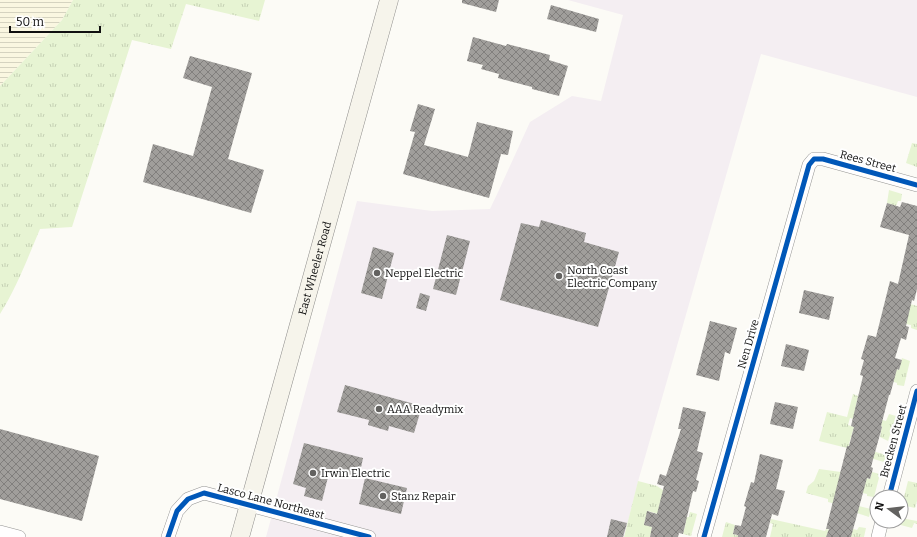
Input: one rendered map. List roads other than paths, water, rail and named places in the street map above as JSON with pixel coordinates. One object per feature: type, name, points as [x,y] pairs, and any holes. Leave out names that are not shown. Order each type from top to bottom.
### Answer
[{"type":"main road","name":"East Wheeler Road","points":[[240,537],[389,0]]},
{"type":"street","name":"Rees Street","points":[[814,159],[823,159],[917,184]]},
{"type":"street","name":"Nen Drive","points":[[704,537],[809,165],[814,159]]},
{"type":"street","name":"Brecken Street","points":[[890,489],[917,391]]},
{"type":"street","name":"Lasco Lane Northeast","points":[[168,537],[177,510],[188,499],[204,493],[369,537]]},
{"type":"street","points":[[0,532],[19,537]]},
{"type":"place","name":"Neppel Electric","points":[[377,273]]},
{"type":"place","name":"North Coast Electric Company","points":[[559,276]]},
{"type":"place","name":"AAA Readymix","points":[[379,409]]},
{"type":"place","name":"Irwin Electric","points":[[313,473]]},
{"type":"place","name":"Stanz Repair","points":[[383,496]]}]
